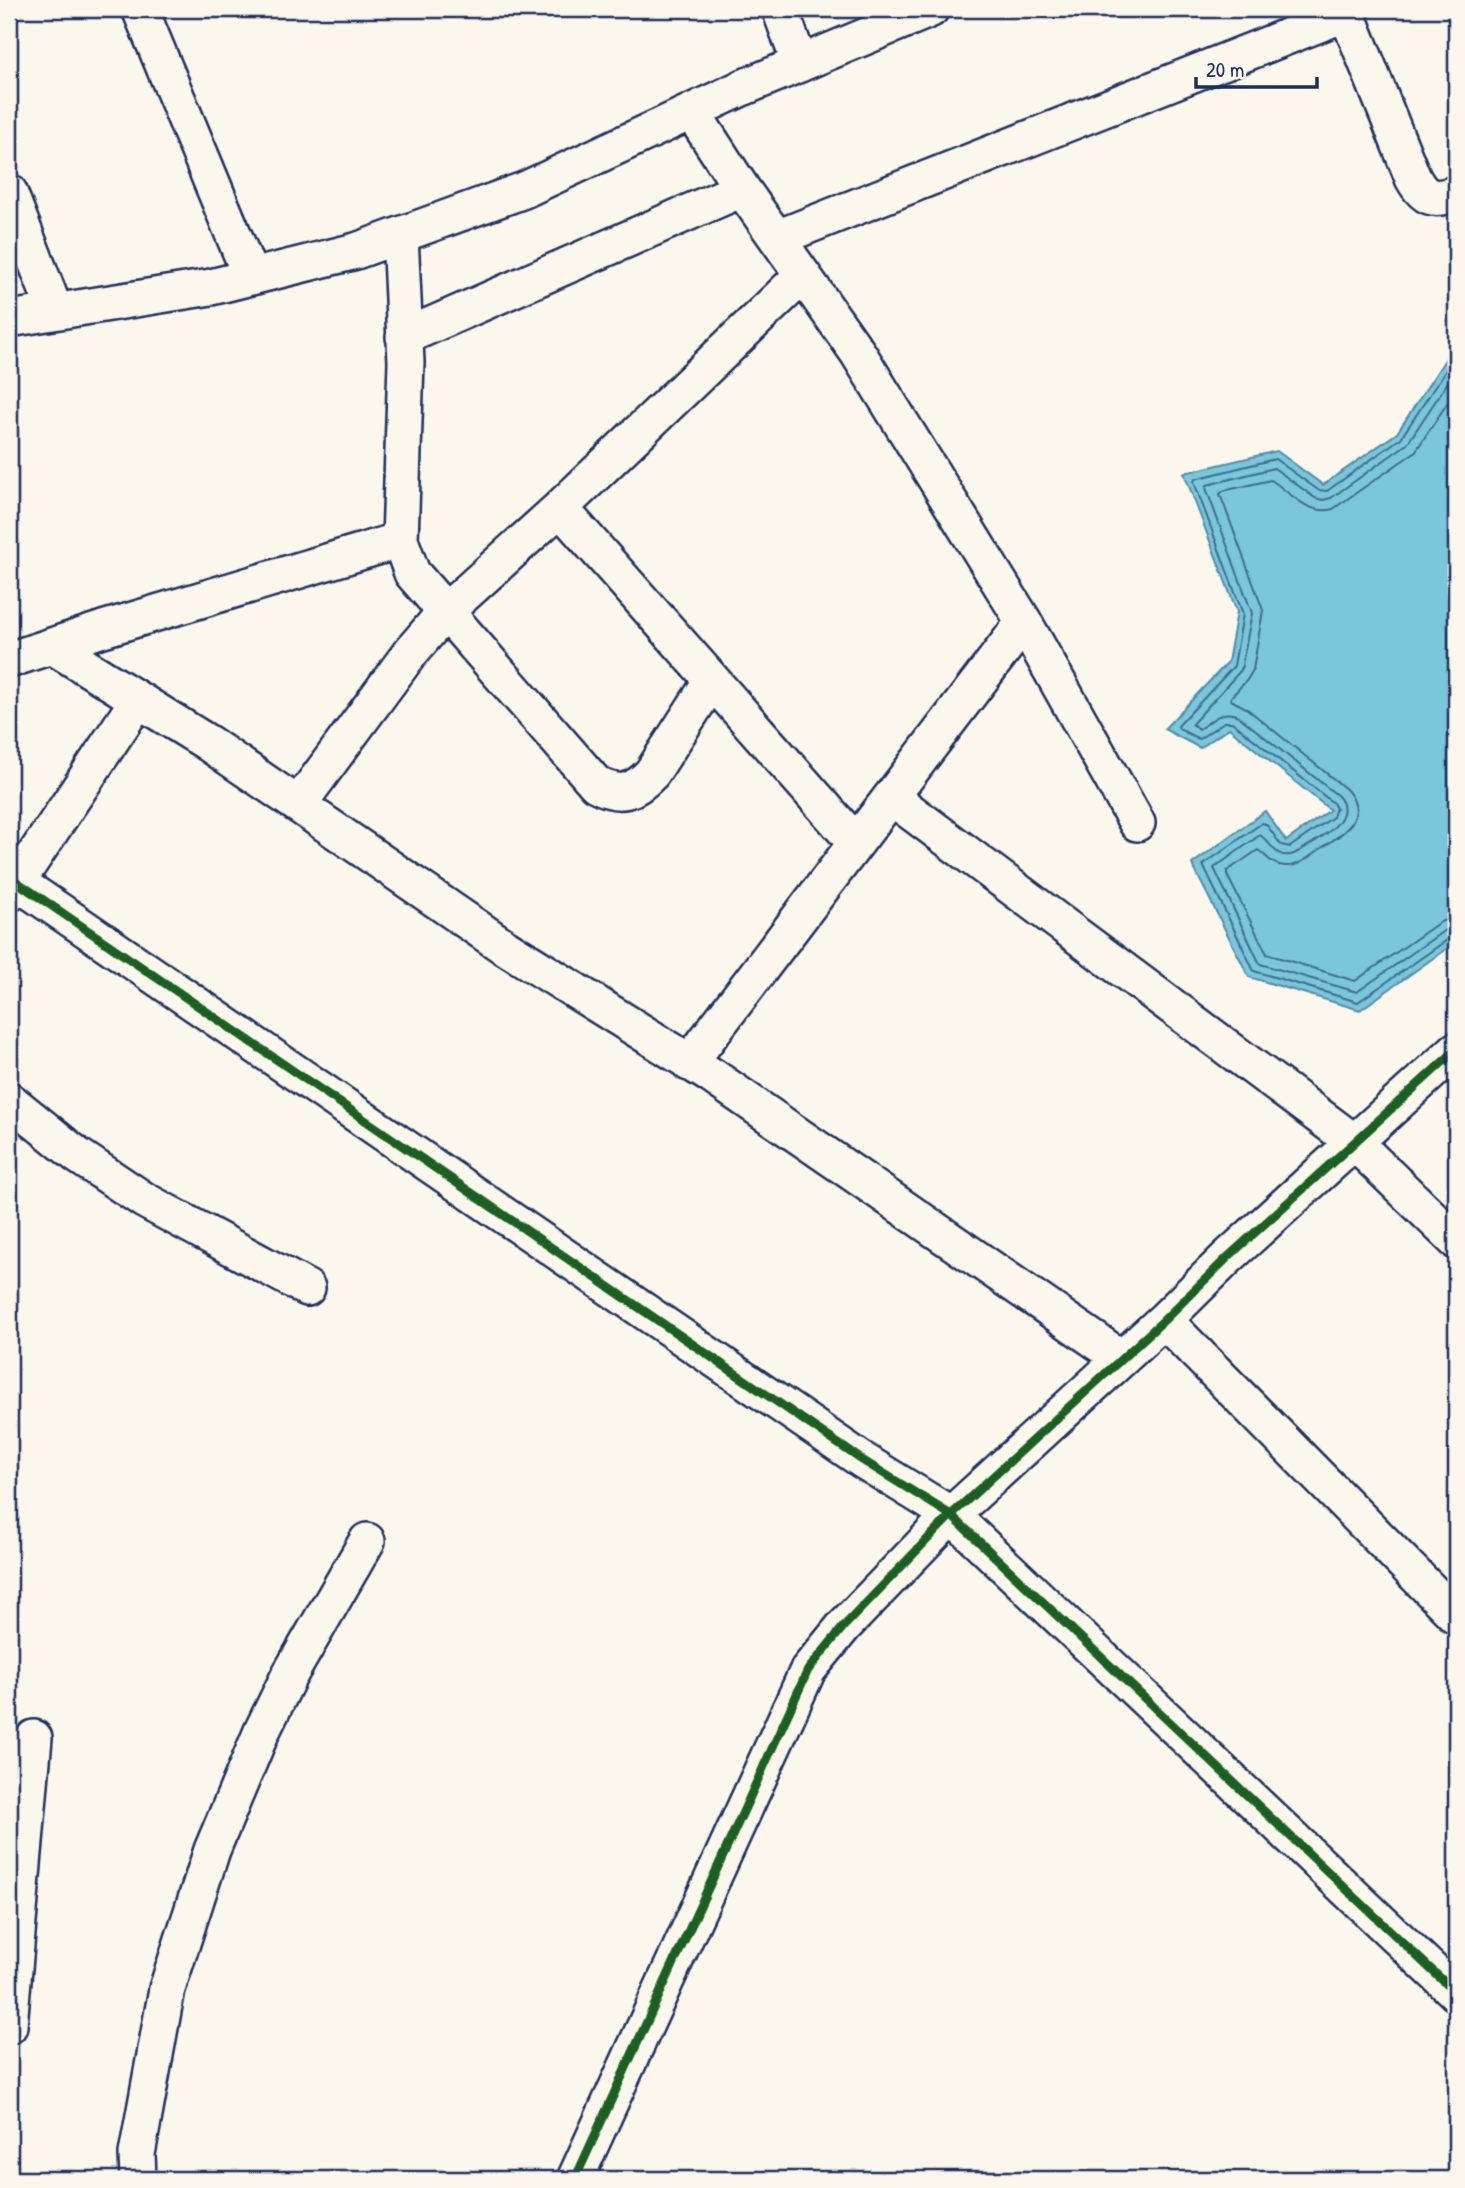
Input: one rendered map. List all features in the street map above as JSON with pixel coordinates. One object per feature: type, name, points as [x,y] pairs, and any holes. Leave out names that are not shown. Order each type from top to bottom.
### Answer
[{"type":"street","points":[[140,9],[251,277]]},
{"type":"street","points":[[780,9],[800,64]]},
{"type":"street","points":[[9,318],[211,287],[356,251],[524,190],[742,88],[931,9]]},
{"type":"street","points":[[777,238],[1346,11],[1420,192],[1434,199],[1456,194]]},
{"type":"street","points":[[692,112],[742,189],[858,353],[1024,622],[1137,823]]},
{"type":"street","points":[[404,337],[742,189]]},
{"type":"street","points":[[9,192],[55,311]]},
{"type":"street","points":[[400,235],[406,362],[400,540],[412,573],[596,784],[607,790],[622,792],[639,787],[652,773],[712,680]]},
{"type":"street","points":[[298,805],[410,653],[446,611],[560,508],[803,275]]},
{"type":"street","points":[[560,508],[856,842]]},
{"type":"street","points":[[9,660],[400,540]]},
{"type":"street","points":[[689,1062],[1024,622]]},
{"type":"street","points":[[52,646],[208,743],[502,945],[689,1062],[1121,1358]]},
{"type":"street","points":[[138,699],[13,888],[851,1452],[951,1515],[1456,1993]]},
{"type":"street","points":[[891,797],[1354,1142],[1456,1241]]},
{"type":"street","points":[[575,2179],[808,1670],[844,1626],[951,1515],[1164,1320],[1228,1257],[1456,1050]]},
{"type":"street","points":[[9,1100],[77,1155],[144,1200],[307,1288]]},
{"type":"street","points":[[1164,1320],[1456,1616]]},
{"type":"street","points":[[138,2179],[137,2154],[167,1989],[212,1850],[267,1720],[289,1676],[367,1542]]},
{"type":"street","points":[[9,2026],[34,1738]]},
{"type":"water","points":[[1450,352],[1456,353],[1456,942],[1360,1010],[1249,977],[1192,864],[1265,811],[1286,841],[1330,810],[1229,728],[1200,748],[1164,729],[1228,662],[1237,612],[1184,473],[1277,451],[1323,485],[1397,433]]},
{"type":"cycle path","points":[[17,882],[862,1460],[951,1515],[1456,1993]]},
{"type":"cycle path","points":[[575,2179],[808,1670],[844,1626],[951,1515],[1164,1320],[1228,1257],[1456,1050]]}]
